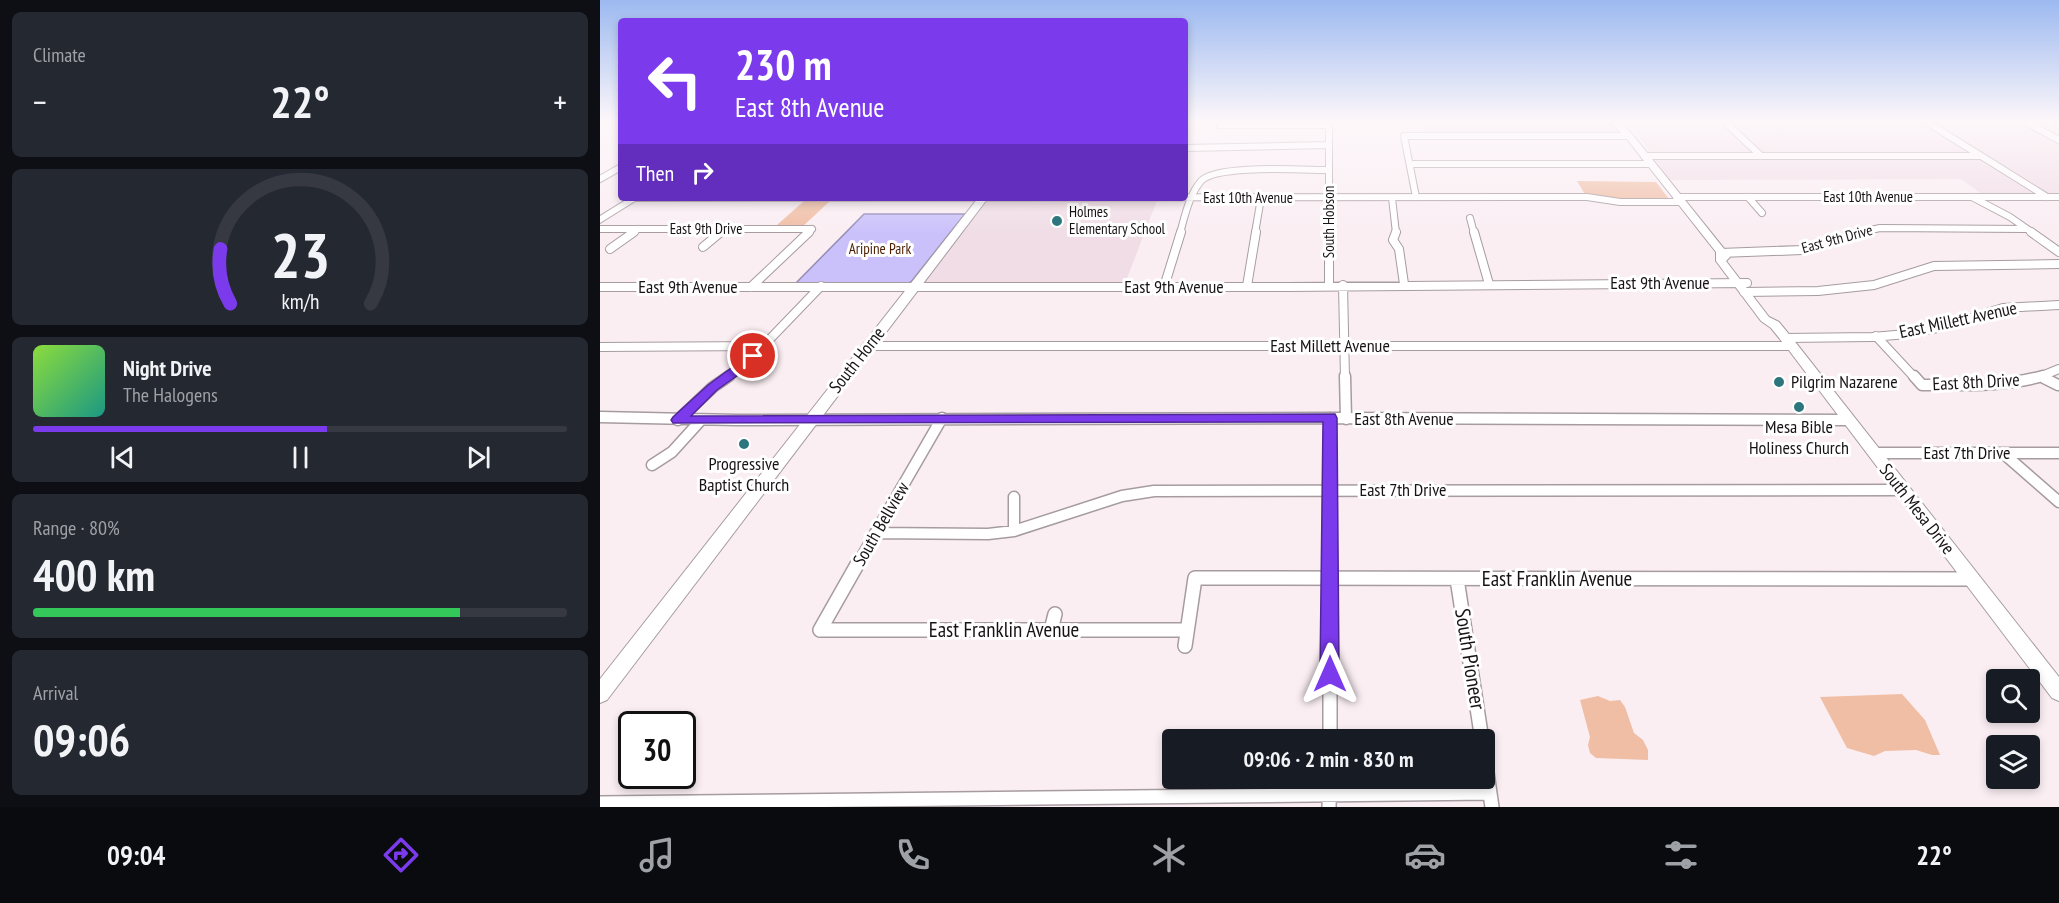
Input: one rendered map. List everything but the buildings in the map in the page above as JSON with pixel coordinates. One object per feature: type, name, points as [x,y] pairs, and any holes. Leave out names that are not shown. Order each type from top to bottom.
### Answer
[{"type":"main road","name":"South Mesa Drive","points":[[1647,160],[1720,253],[1721,261],[1746,288],[1765,319],[1775,325],[2059,692]]},
{"type":"main road","points":[[600,220],[605,214],[629,201]]},
{"type":"main road","name":"South Horne","points":[[600,694],[980,201]]},
{"type":"street","name":"South Hobson","points":[[1329,159],[1329,286]]},
{"type":"street","points":[[1409,159],[1416,197]]},
{"type":"street","points":[[1410,164],[1685,159]]},
{"type":"street","points":[[1985,159],[2059,202]]},
{"type":"street","points":[[600,179],[618,169]]},
{"type":"street","points":[[1164,287],[1191,198],[1201,181],[1218,172],[1240,170],[1329,170]]},
{"type":"street","name":"East 10th Avenue","points":[[1191,198],[1595,197],[1620,202],[1748,197],[2059,197]]},
{"type":"street","points":[[1748,197],[1762,213]]},
{"type":"street","points":[[1972,197],[2027,229],[2059,252]]},
{"type":"street","points":[[1247,286],[1261,198]]},
{"type":"street","points":[[1392,198],[1396,232],[1393,240],[1399,249],[1404,284]]},
{"type":"street","points":[[1470,218],[1490,284]]},
{"type":"street","name":"East 9th Drive","points":[[1720,253],[1779,253],[1813,248],[1851,231],[1880,228],[2027,229]]},
{"type":"street","name":"East 9th Drive","points":[[600,229],[812,229],[751,287]]},
{"type":"street","points":[[610,249],[638,229]]},
{"type":"street","points":[[703,247],[724,229]]},
{"type":"street","name":"East 9th Avenue","points":[[600,287],[1164,287],[1490,284],[1818,291],[1874,285],[1920,269],[1944,265],[2059,264]]},
{"type":"street","points":[[1343,285],[1346,419]]},
{"type":"street","points":[[678,420],[713,387],[744,366],[821,286]]},
{"type":"street","name":"East Millett Avenue","points":[[869,346],[1344,346],[1788,342],[1922,332],[1958,323],[1996,309],[2025,305],[2059,305]]},
{"type":"street","name":"East 8th Drive","points":[[1876,336],[1922,385],[1996,383],[2044,378],[2059,369]]},
{"type":"street","points":[[600,347],[762,346]]},
{"type":"street","points":[[2044,378],[2058,385]]},
{"type":"street","name":"East 8th Avenue","points":[[600,417],[678,420],[1330,418],[1848,420]]},
{"type":"street","name":"South Bellview","points":[[820,630],[942,418]]},
{"type":"street","points":[[1330,418],[1330,729]]},
{"type":"street","points":[[652,465],[672,452],[701,420]]},
{"type":"street","name":"East 7th Drive","points":[[1874,453],[2059,453]]},
{"type":"street","points":[[2003,453],[2059,502]]},
{"type":"street","name":"East 7th Drive","points":[[874,533],[988,534],[1014,531],[1139,492],[1902,490]]},
{"type":"street","points":[[1014,497],[1014,531]]},
{"type":"street","name":"East Franklin Avenue","points":[[1185,646],[1195,578],[1329,580],[1972,579]]},
{"type":"street","name":"South Pioneer","points":[[1457,579],[1480,729]]},
{"type":"street","points":[[1051,630],[1055,614]]},
{"type":"street","name":"East Franklin Avenue","points":[[820,630],[1187,630]]},
{"type":"street","points":[[600,802],[718,804],[1491,800]]},
{"type":"shaded area","points":[[1654,159],[2059,159],[2059,195],[1983,195],[1961,179],[1670,180]]},
{"type":"shaded area","points":[[1577,181],[1656,182],[1669,199],[1621,200],[1586,196]]},
{"type":"shaded area","points":[[804,201],[830,201],[802,227],[777,225]]},
{"type":"shaded area","name":"Holmes Elementary School","points":[[980,201],[1157,201],[1124,286],[914,287]]},
{"type":"shaded area","name":"Aripine Park","points":[[864,214],[965,214],[911,282],[905,284],[795,284]]},
{"type":"shaded area","points":[[1902,694],[1925,720],[1940,755],[1916,750],[1885,751],[1874,756],[1847,748],[1820,697]]},
{"type":"shaded area","points":[[1598,696],[1610,701],[1620,700],[1625,707],[1634,733],[1643,740],[1648,750],[1648,760],[1596,758],[1590,753],[1588,745],[1590,737],[1580,700]]},
{"type":"place","name":"Holmes Elementary School","points":[[1057,221]]},
{"type":"place","name":"Pilgrim Nazarene","points":[[1779,382]]},
{"type":"place","name":"Mesa Bible Holiness Church","points":[[1799,407]]},
{"type":"place","name":"Progressive Baptist Church","points":[[744,444]]},
{"type":"route","points":[[753,356],[744,366],[713,387],[678,420],[1330,418],[1330,674]]}]
